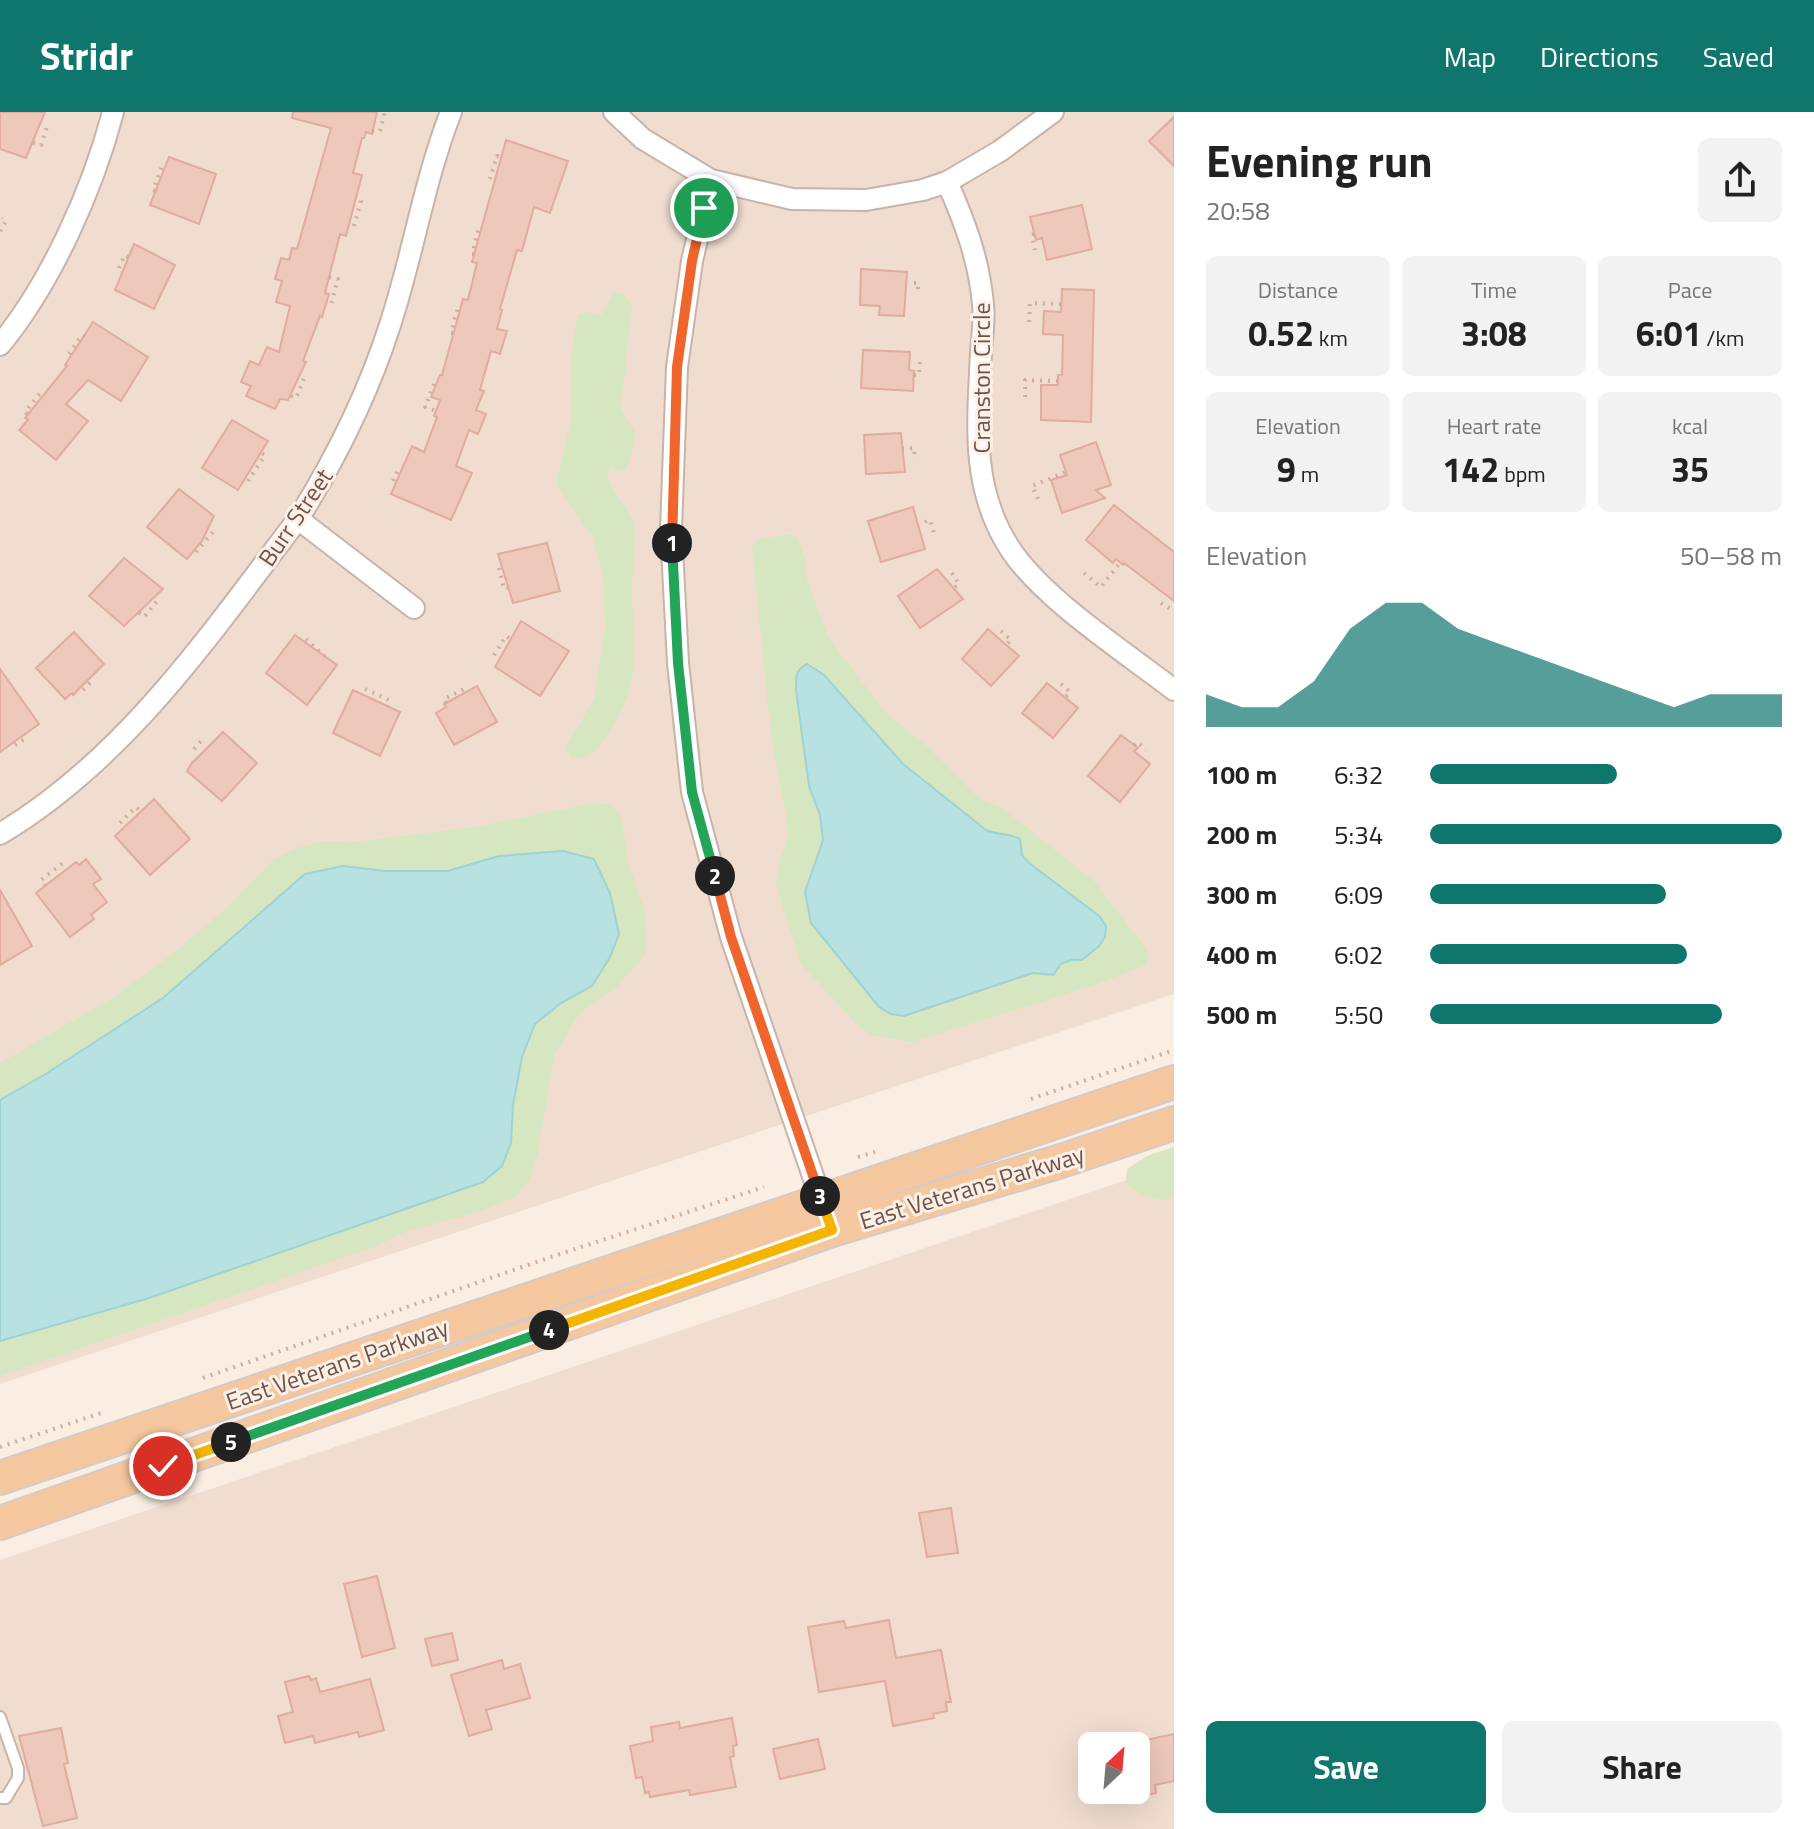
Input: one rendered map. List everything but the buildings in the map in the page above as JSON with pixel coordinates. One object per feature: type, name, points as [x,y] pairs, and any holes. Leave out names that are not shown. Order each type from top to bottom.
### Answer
[{"type":"main road","name":"East Veterans Parkway","points":[[0,1523],[827,1215],[1174,1082]]},
{"type":"main road","name":"East Veterans Parkway","points":[[0,1478],[827,1215],[1058,1162],[1174,1123]]},
{"type":"street","points":[[0,345],[54,261],[92,178],[113,112]]},
{"type":"street","name":"Burr Street","points":[[0,834],[36,812],[114,747],[149,709],[298,519],[348,431],[377,364],[451,112]]},
{"type":"street","points":[[614,112],[643,139],[711,180],[792,199],[866,200],[923,190],[947,182],[1000,151],[1053,112]]},
{"type":"street","points":[[711,180],[692,261],[677,367],[671,529],[681,692],[692,792],[731,937],[827,1215]]},
{"type":"street","name":"Cranston Circle","points":[[947,182],[973,243],[983,305],[978,433],[983,491],[993,514],[1009,547],[1043,587],[1174,690]]},
{"type":"street","points":[[298,519],[414,608]]},
{"type":"lane","points":[[0,1717],[18,1768],[18,1778],[6,1798],[0,1798]]},
{"type":"path","points":[[372,131],[380,131],[385,112]]},
{"type":"path","points":[[33,143],[41,145],[48,124]]},
{"type":"path","points":[[490,179],[497,156],[500,157]]},
{"type":"path","points":[[155,191],[162,166]]},
{"type":"path","points":[[354,226],[361,201],[356,197]]},
{"type":"path","points":[[0,231],[6,221],[2,218]]},
{"type":"path","points":[[474,254],[479,228]]},
{"type":"path","points":[[1034,234],[1035,250]]},
{"type":"path","points":[[119,268],[125,255],[128,257]]},
{"type":"path","points":[[329,277],[338,279],[331,304]]},
{"type":"path","points":[[914,283],[918,283],[918,295]]},
{"type":"path","points":[[1029,322],[1030,303],[1061,304]]},
{"type":"path","points":[[453,333],[458,307]]},
{"type":"path","points":[[69,354],[82,335],[87,338]]},
{"type":"path","points":[[914,375],[919,375],[920,362]]},
{"type":"path","points":[[291,396],[296,398],[306,374]]},
{"type":"path","points":[[1025,397],[1025,380],[1058,381]]},
{"type":"path","points":[[434,384],[425,407],[436,411]]},
{"type":"path","points":[[27,414],[25,412],[41,392]]},
{"type":"path","points":[[902,449],[914,448],[915,460]]},
{"type":"path","points":[[248,481],[265,455],[261,453]]},
{"type":"path","points":[[393,481],[398,470],[401,471]]},
{"type":"path","points":[[1038,499],[1032,486],[1066,472]]},
{"type":"path","points":[[925,522],[930,520],[934,533]]},
{"type":"path","points":[[196,552],[213,532],[209,528]]},
{"type":"path","points":[[1084,573],[1101,587],[1120,563]]},
{"type":"path","points":[[499,568],[504,589],[507,588]]},
{"type":"path","points":[[952,573],[959,584],[955,587]]},
{"type":"path","points":[[139,613],[144,617],[158,600]]},
{"type":"path","points":[[1161,603],[1174,611]]},
{"type":"path","points":[[1001,631],[1011,640],[1006,645]]},
{"type":"path","points":[[494,655],[506,636],[509,638]]},
{"type":"path","points":[[306,639],[325,656]]},
{"type":"path","points":[[83,690],[92,681],[89,678]]},
{"type":"path","points":[[1061,684],[1070,692],[1065,698]]},
{"type":"path","points":[[446,703],[444,699],[466,688]]},
{"type":"path","points":[[365,689],[389,700],[386,706]]},
{"type":"path","points":[[15,745],[26,738],[24,735]]},
{"type":"path","points":[[194,749],[202,740],[205,743]]},
{"type":"path","points":[[1134,745],[1137,742],[1146,750]]},
{"type":"path","points":[[120,823],[136,807],[140,811]]},
{"type":"path","points":[[45,886],[41,880],[63,863]]},
{"type":"path","points":[[203,1378],[764,1187]]},
{"type":"path","points":[[0,1447],[116,1408]]},
{"type":"shaded area","points":[[0,112],[1174,112],[1174,994],[0,1384]]},
{"type":"shaded area","points":[[1174,1164],[1174,1829],[0,1829],[0,1560]]},
{"type":"green space","points":[[614,293],[623,293],[632,304],[621,408],[636,434],[629,463],[623,472],[611,468],[607,474],[631,517],[634,529],[634,664],[627,697],[606,738],[589,755],[571,758],[565,747],[594,700],[605,627],[603,576],[592,536],[556,485],[571,419],[571,357],[578,314],[601,315]]},
{"type":"green space","points":[[790,534],[797,537],[805,559],[807,579],[829,639],[887,714],[928,747],[980,799],[1001,807],[1094,881],[1145,947],[1148,954],[1146,965],[1092,986],[912,1042],[871,1035],[856,1024],[801,964],[776,885],[788,836],[771,736],[752,547],[757,539]],"holes":[[[824,675],[903,764],[986,830],[1020,839],[1022,855],[1029,863],[1099,916],[1080,946],[1065,962],[1056,968],[904,1016],[891,1014],[808,878],[823,840],[820,815],[809,786],[796,690]]]},
{"type":"green space","points":[[594,803],[612,805],[622,818],[628,862],[645,912],[646,954],[614,990],[589,1005],[575,1020],[554,1056],[538,1152],[529,1180],[516,1197],[475,1213],[407,1231],[374,1247],[0,1376],[0,1341],[149,1298],[483,1182],[502,1166],[511,1143],[513,1105],[522,1057],[535,1024],[561,1003],[592,986],[610,893],[593,859],[563,851],[499,856],[448,871],[385,871],[343,866],[305,874],[163,998],[0,1100],[0,1063],[114,997],[230,905],[273,860],[297,848],[323,841],[353,842],[474,827]]},
{"type":"green space","points":[[1174,1147],[1174,1196],[1164,1201],[1141,1195],[1126,1184],[1127,1169],[1149,1155]]},
{"type":"water","points":[[807,664],[824,675],[903,764],[986,830],[1020,839],[1022,855],[1029,863],[1099,916],[1106,926],[1105,937],[1099,946],[1082,960],[1061,964],[1053,975],[1033,973],[904,1016],[891,1014],[879,1007],[811,923],[805,892],[823,840],[820,815],[809,786],[796,690],[798,672]]},
{"type":"water","points":[[563,851],[594,859],[610,893],[619,934],[610,957],[592,986],[561,1003],[535,1024],[522,1057],[513,1105],[511,1143],[502,1166],[483,1182],[149,1298],[0,1341],[0,1100],[163,998],[305,874],[343,866],[385,871],[448,871],[499,856]]},
{"type":"route","points":[[163,1466],[832,1230],[731,937],[692,792],[678,663],[671,529],[677,367],[692,261],[704,208]]}]
